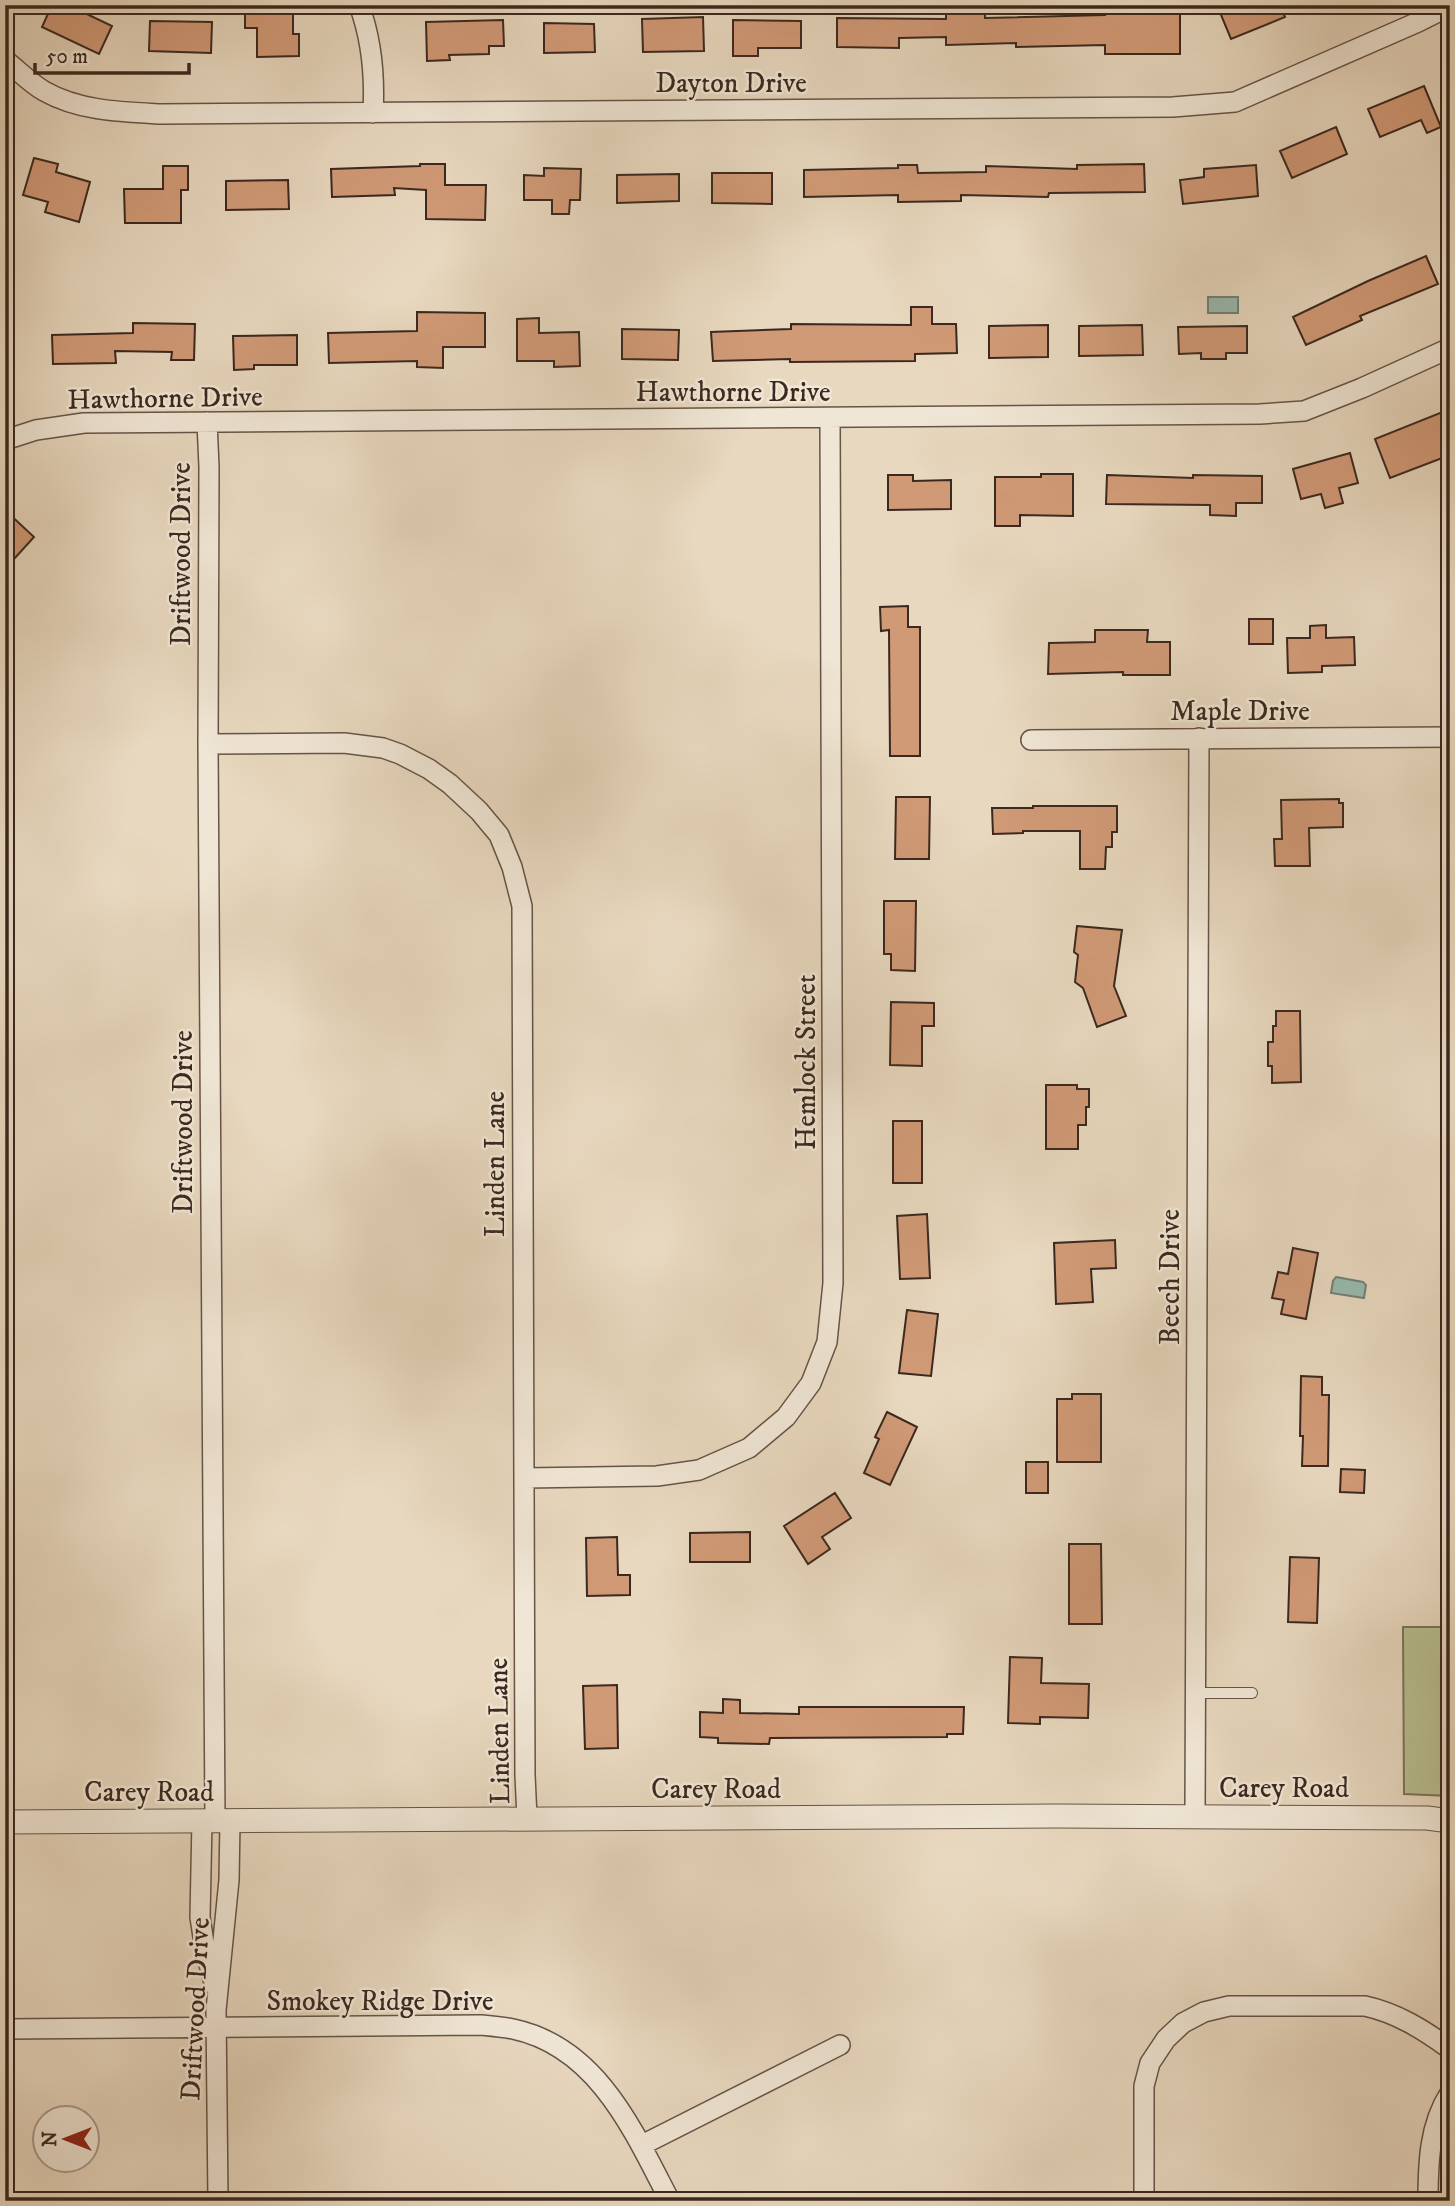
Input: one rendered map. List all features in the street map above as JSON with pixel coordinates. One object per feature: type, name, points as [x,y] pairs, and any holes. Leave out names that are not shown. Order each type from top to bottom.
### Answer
[{"type":"street","points":[[359,5],[368,28],[373,65],[373,113]]},
{"type":"street","name":"Dayton Drive","points":[[5,60],[44,91],[75,103],[111,112],[373,113],[1146,107],[1235,102],[1450,6]]},
{"type":"street","name":"Hawthorne Drive","points":[[5,440],[36,430],[84,423],[1228,416],[1304,411],[1450,348]]},
{"type":"street","name":"Hemlock Street","points":[[525,1478],[657,1476],[699,1470],[736,1454],[748,1448],[786,1417],[811,1382],[827,1342],[833,1283],[830,418]]},
{"type":"street","name":"Driftwood Drive","points":[[207,422],[216,1821],[229,1880],[216,2028],[218,2201]]},
{"type":"street","name":"Maple Drive","points":[[1031,740],[1450,737]]},
{"type":"street","name":"Beech Drive","points":[[1195,1816],[1199,738]]},
{"type":"street","name":"Linden Lane","points":[[208,744],[344,743],[383,748],[400,754],[450,784],[479,811],[499,835],[512,867],[522,906],[527,1818]]},
{"type":"street","name":"Carey Road","points":[[5,1822],[1195,1816],[1438,1819],[1450,1810]]},
{"type":"street","points":[[216,1821],[200,1917],[205,1950],[218,1995]]},
{"type":"street","points":[[1144,2201],[1144,2086],[1150,2063],[1166,2039],[1183,2023],[1205,2012],[1229,2006],[1365,2006],[1381,2009],[1404,2019],[1450,2049]]},
{"type":"street","name":"Smokey Ridge Drive","points":[[5,2029],[481,2025],[514,2029],[559,2048],[579,2062],[614,2099],[642,2145],[670,2201]]},
{"type":"street","points":[[642,2145],[840,2045]]},
{"type":"street","points":[[1428,2201],[1428,2168],[1432,2139],[1439,2114],[1450,2094]]},
{"type":"lane","points":[[1195,1693],[1252,1693]]},
{"type":"green space","points":[[1403,1627],[1450,1627],[1450,1796],[1404,1794]]},
{"type":"water","points":[[1208,297],[1238,297],[1238,313],[1208,313]]},
{"type":"water","points":[[1336,1277],[1363,1282],[1366,1285],[1364,1298],[1331,1293]]},
{"type":"building","points":[[52,5],[68,5],[112,26],[99,54],[42,27]]},
{"type":"building","points":[[293,5],[293,34],[299,34],[299,56],[257,57],[257,28],[245,28],[245,7]]},
{"type":"building","points":[[1123,5],[1148,5],[1148,13],[1180,13],[1180,54],[1105,54],[1105,45],[946,45],[946,37],[899,38],[899,48],[837,47],[837,18],[946,19],[946,12],[985,11],[985,18],[1105,15],[1123,14]]},
{"type":"building","points":[[1232,5],[1280,5],[1285,17],[1231,39],[1219,10]]},
{"type":"building","points":[[703,17],[704,51],[643,52],[642,19]]},
{"type":"building","points":[[503,20],[504,46],[489,46],[489,54],[449,55],[450,60],[427,61],[426,22]]},
{"type":"building","points":[[733,20],[801,21],[801,48],[758,48],[758,56],[733,56]]},
{"type":"building","points":[[150,21],[212,22],[211,53],[149,51]]},
{"type":"building","points":[[544,23],[594,24],[595,52],[544,53]]},
{"type":"building","points":[[1424,86],[1441,127],[1427,133],[1421,120],[1380,137],[1368,109]]},
{"type":"building","points":[[1336,127],[1347,154],[1292,178],[1280,151]]},
{"type":"building","points":[[34,158],[58,164],[56,172],[90,182],[79,222],[45,212],[48,202],[23,195]]},
{"type":"building","points":[[445,164],[445,185],[486,185],[485,220],[426,219],[426,190],[394,188],[395,195],[332,197],[331,169]]},
{"type":"building","points":[[1144,164],[1145,192],[1049,193],[1048,197],[961,195],[961,201],[898,202],[898,195],[804,197],[804,170],[898,168],[898,165],[917,165],[918,173],[986,172],[986,166],[1077,169],[1077,165]]},
{"type":"building","points":[[1256,165],[1258,196],[1183,204],[1180,180],[1204,177],[1204,169]]},
{"type":"building","points":[[163,166],[188,166],[188,190],[181,190],[181,223],[125,223],[124,189],[163,189]]},
{"type":"building","points":[[544,168],[581,169],[580,200],[570,200],[569,214],[552,214],[552,200],[524,200],[524,175],[544,176]]},
{"type":"building","points":[[712,173],[772,173],[772,204],[712,203]]},
{"type":"building","points":[[679,174],[679,201],[617,203],[617,175]]},
{"type":"building","points":[[288,180],[289,209],[226,210],[226,181]]},
{"type":"building","points":[[1426,256],[1438,284],[1360,316],[1362,320],[1306,345],[1293,317]]},
{"type":"building","points":[[911,307],[932,307],[932,324],[956,324],[957,353],[915,354],[915,361],[713,361],[711,332],[791,329],[791,324],[911,325]]},
{"type":"building","points":[[417,312],[485,313],[485,347],[443,347],[443,368],[417,367],[417,361],[329,363],[328,333],[417,331]]},
{"type":"building","points":[[539,318],[539,333],[579,332],[580,366],[554,367],[554,361],[517,361],[517,319]]},
{"type":"building","points":[[133,323],[195,324],[194,360],[171,360],[172,352],[115,351],[116,363],[53,364],[52,335],[133,333]]},
{"type":"building","points":[[1048,325],[1048,357],[989,358],[989,326]]},
{"type":"building","points":[[1142,325],[1143,355],[1079,356],[1079,326]]},
{"type":"building","points":[[1247,326],[1247,353],[1226,353],[1226,359],[1201,359],[1201,353],[1179,354],[1178,327]]},
{"type":"building","points":[[622,329],[679,330],[678,360],[622,359]]},
{"type":"building","points":[[297,335],[297,365],[254,365],[254,369],[234,370],[233,336]]},
{"type":"building","points":[[1445,411],[1450,424],[1450,455],[1390,478],[1375,439]]},
{"type":"building","points":[[1350,453],[1358,483],[1339,488],[1343,503],[1325,508],[1321,494],[1301,499],[1293,469]]},
{"type":"building","points":[[1041,474],[1073,474],[1073,516],[1020,515],[1020,526],[995,526],[995,477],[1041,477]]},
{"type":"building","points":[[888,475],[913,475],[913,481],[951,480],[951,509],[888,510]]},
{"type":"building","points":[[1107,475],[1193,478],[1193,475],[1262,476],[1262,503],[1236,503],[1236,516],[1210,515],[1210,505],[1106,504]]},
{"type":"building","points":[[5,510],[34,537],[5,569]]},
{"type":"building","points":[[908,606],[908,627],[920,627],[920,756],[890,756],[889,630],[881,631],[880,607]]},
{"type":"building","points":[[1249,619],[1273,619],[1273,644],[1249,644]]},
{"type":"building","points":[[1326,625],[1326,638],[1354,637],[1355,665],[1322,666],[1322,672],[1288,673],[1287,638],[1310,638],[1310,626]]},
{"type":"building","points":[[1095,630],[1148,630],[1147,642],[1170,642],[1170,675],[1123,675],[1123,672],[1048,674],[1049,643],[1095,642]]},
{"type":"building","points":[[896,797],[930,797],[929,859],[895,859]]},
{"type":"building","points":[[1339,799],[1339,803],[1343,803],[1343,827],[1309,828],[1310,866],[1275,866],[1274,839],[1282,839],[1281,800]]},
{"type":"building","points":[[1117,806],[1117,832],[1112,832],[1112,847],[1106,847],[1105,869],[1080,869],[1080,831],[993,834],[992,808]]},
{"type":"building","points":[[884,901],[916,901],[915,971],[891,970],[891,954],[884,954]]},
{"type":"building","points":[[1077,926],[1122,930],[1114,986],[1126,1016],[1097,1027],[1083,988],[1075,982]]},
{"type":"building","points":[[891,1002],[934,1003],[934,1026],[922,1026],[922,1066],[890,1065]]},
{"type":"building","points":[[1276,1011],[1300,1011],[1301,1082],[1272,1083],[1272,1066],[1268,1066],[1268,1042],[1273,1042]]},
{"type":"building","points":[[1046,1085],[1077,1085],[1077,1089],[1089,1089],[1086,1125],[1078,1125],[1078,1149],[1046,1149]]},
{"type":"building","points":[[893,1121],[922,1121],[922,1183],[893,1183]]},
{"type":"building","points":[[927,1214],[930,1278],[900,1279],[897,1216]]},
{"type":"building","points":[[1115,1240],[1116,1268],[1091,1269],[1093,1302],[1056,1304],[1054,1243]]},
{"type":"building","points":[[1293,1248],[1318,1253],[1306,1319],[1281,1314],[1284,1300],[1272,1298],[1278,1272],[1288,1274]]},
{"type":"building","points":[[907,1310],[938,1314],[931,1376],[899,1373]]},
{"type":"building","points":[[1301,1376],[1322,1377],[1322,1395],[1329,1395],[1328,1466],[1302,1466]]},
{"type":"building","points":[[1072,1394],[1101,1394],[1101,1462],[1057,1462],[1057,1399],[1072,1399]]},
{"type":"building","points":[[887,1412],[917,1427],[890,1485],[864,1473],[879,1439],[875,1437]]},
{"type":"building","points":[[1026,1462],[1048,1462],[1048,1493],[1026,1493]]},
{"type":"building","points":[[1341,1469],[1365,1470],[1364,1493],[1340,1492]]},
{"type":"building","points":[[835,1493],[851,1518],[822,1537],[830,1549],[808,1564],[784,1526]]},
{"type":"building","points":[[750,1532],[750,1562],[690,1562],[690,1533]]},
{"type":"building","points":[[617,1537],[618,1575],[630,1575],[630,1595],[587,1596],[586,1538]]},
{"type":"building","points":[[1069,1544],[1101,1544],[1102,1624],[1069,1624]]},
{"type":"building","points":[[1290,1557],[1319,1558],[1317,1623],[1288,1622]]},
{"type":"building","points":[[1010,1657],[1042,1658],[1041,1683],[1089,1684],[1088,1718],[1040,1717],[1040,1724],[1008,1723]]},
{"type":"building","points":[[617,1685],[618,1748],[585,1749],[583,1686]]},
{"type":"building","points":[[723,1699],[740,1700],[740,1713],[799,1714],[799,1707],[964,1707],[963,1734],[947,1734],[947,1737],[770,1738],[769,1744],[718,1743],[718,1738],[700,1737],[700,1712],[723,1713]]}]
